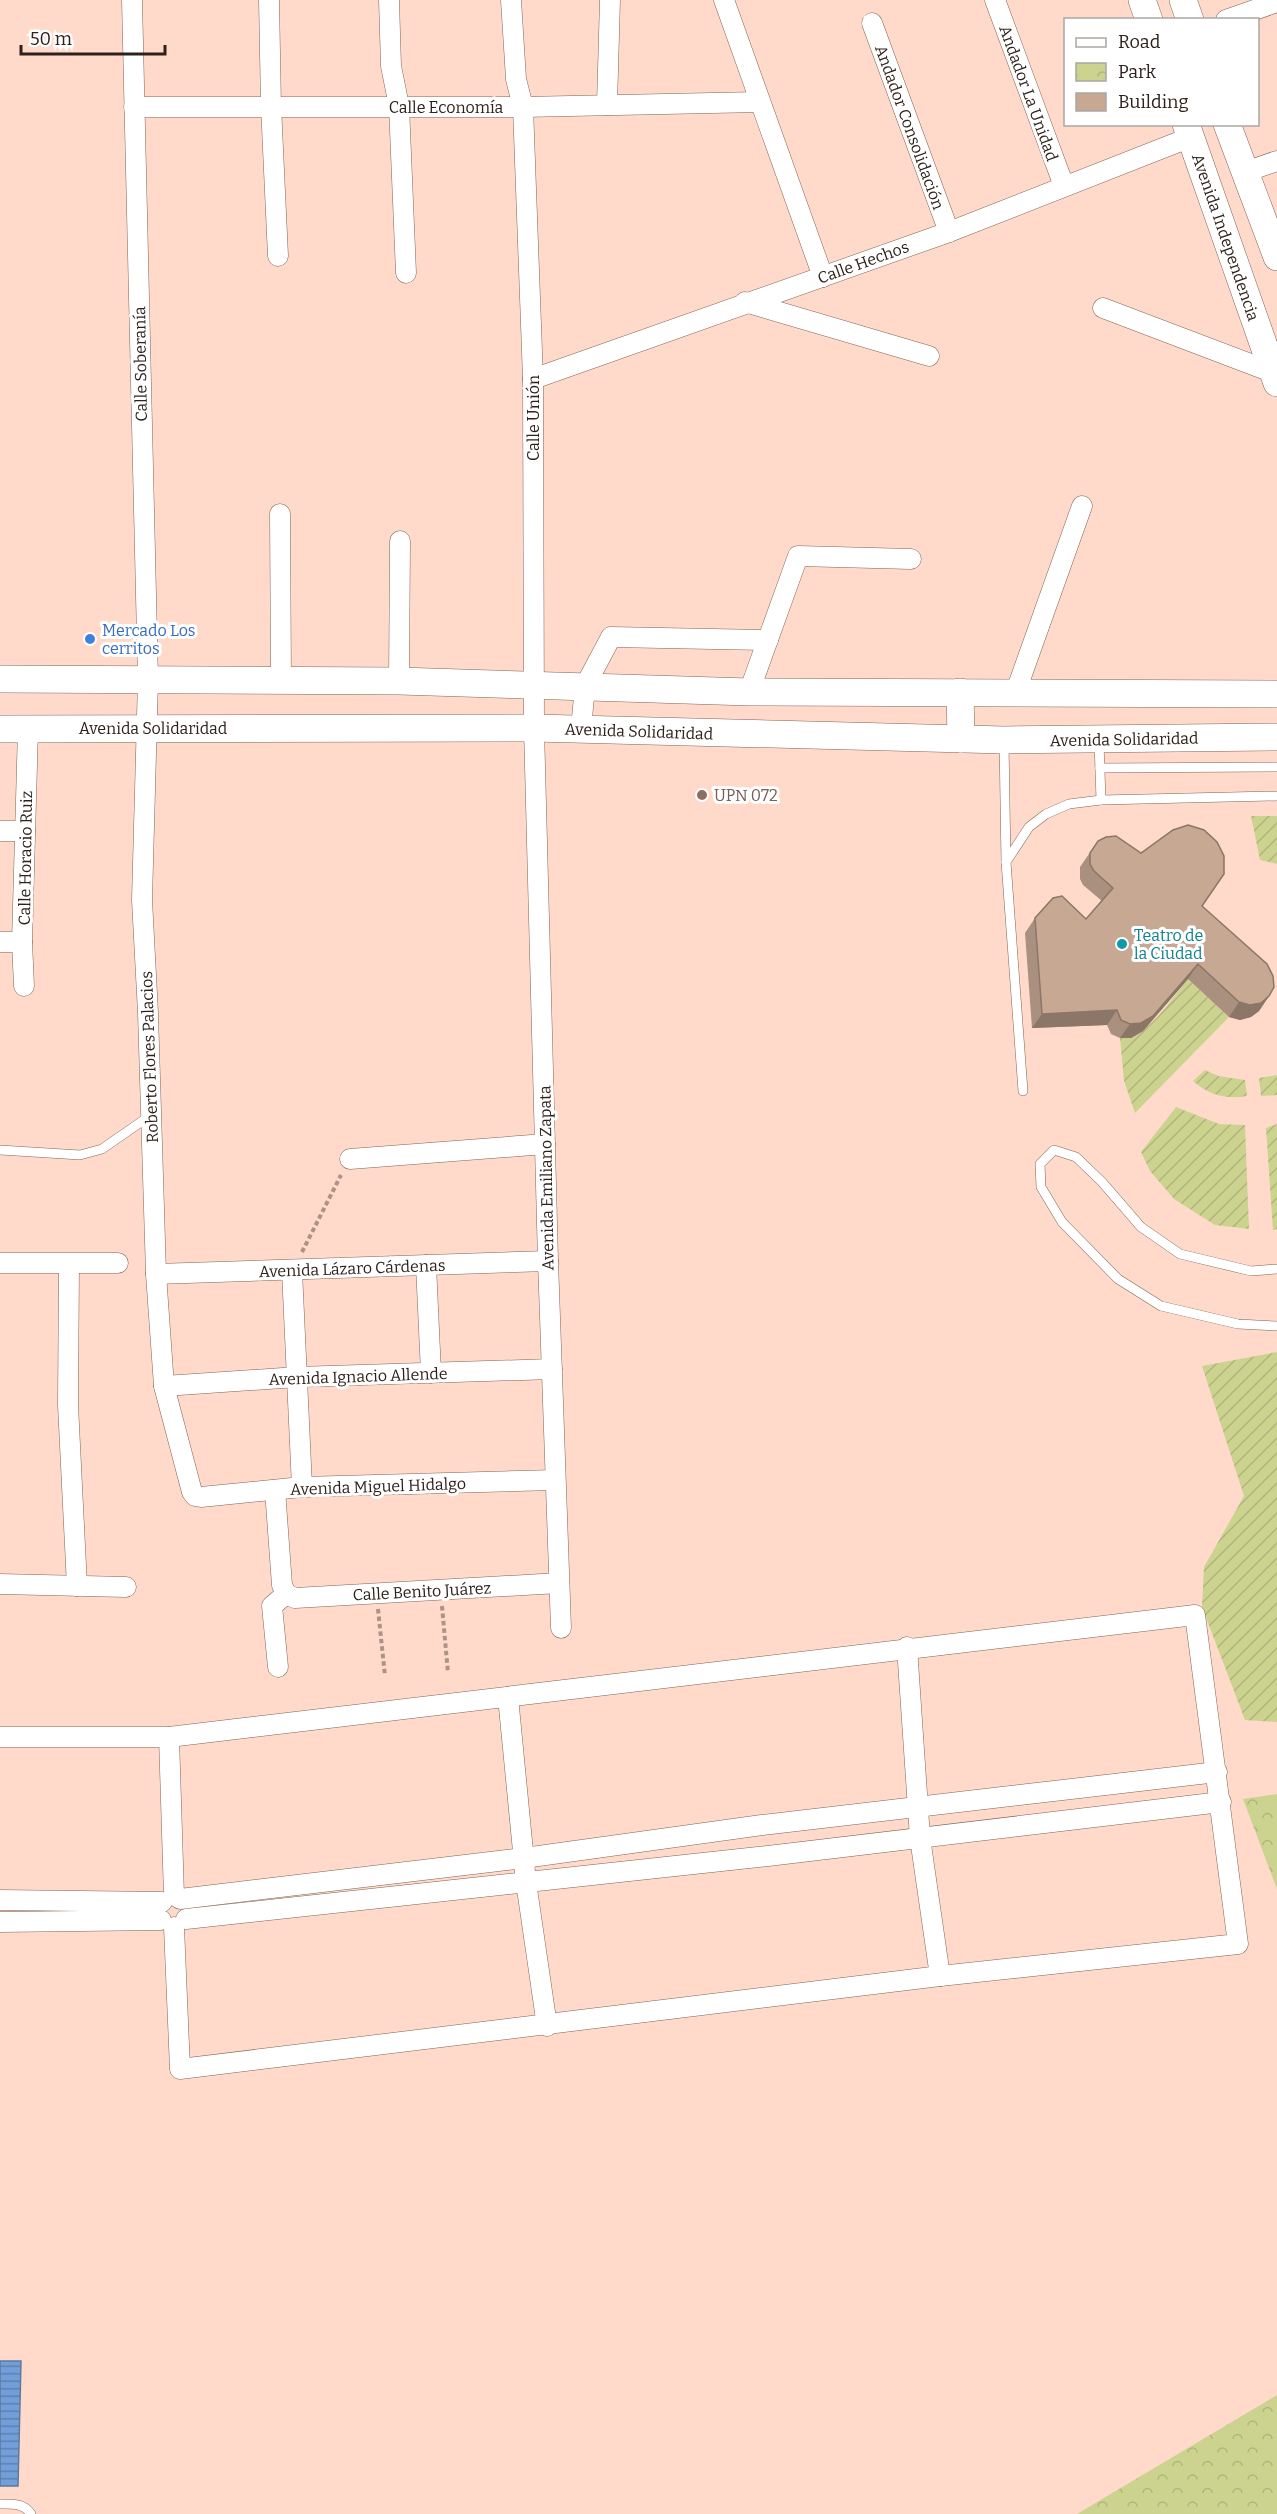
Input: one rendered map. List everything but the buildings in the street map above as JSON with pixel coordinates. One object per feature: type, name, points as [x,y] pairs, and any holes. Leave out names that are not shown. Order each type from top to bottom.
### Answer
[{"type":"main road","points":[[1142,0],[1148,18]]},
{"type":"main road","points":[[1183,0],[1189,18]]},
{"type":"main road","points":[[1228,126],[1277,256]]},
{"type":"main road","name":"Avenida Independencia","points":[[1189,131],[1275,378]]},
{"type":"main road","points":[[1229,247],[1268,232]]},
{"type":"main road","points":[[0,679],[399,681],[749,692],[1016,691],[1277,694]]},
{"type":"main road","points":[[960,692],[961,739]]},
{"type":"main road","name":"Avenida Solidaridad","points":[[0,729],[534,728],[1004,741],[1277,737]]},
{"type":"street","name":"Calle Soberanía","points":[[132,0],[148,680],[147,727]]},
{"type":"street","points":[[269,0],[278,256]]},
{"type":"street","points":[[389,0],[391,66],[399,106],[406,273]]},
{"type":"street","name":"Calle Unión","points":[[512,0],[516,79],[523,107],[533,379],[534,728]]},
{"type":"street","points":[[607,105],[609,0]]},
{"type":"street","points":[[724,0],[823,277]]},
{"type":"street","name":"Andador La Unidad","points":[[995,0],[1064,186]]},
{"type":"street","points":[[1232,18],[1277,2]]},
{"type":"street","name":"Andador Consolidación","points":[[872,23],[949,232]]},
{"type":"street","name":"Calle Economía","points":[[134,107],[523,107],[759,102]]},
{"type":"street","name":"Calle Hechos","points":[[533,379],[745,302],[949,232],[1064,186],[1189,131]]},
{"type":"street","points":[[1245,172],[1277,161]]},
{"type":"street","points":[[745,302],[929,356]]},
{"type":"street","points":[[1103,308],[1275,378]]},
{"type":"street","points":[[1016,691],[1082,507]]},
{"type":"street","points":[[280,514],[281,681]]},
{"type":"street","points":[[399,681],[400,541]]},
{"type":"street","points":[[749,692],[798,556],[911,559]]},
{"type":"street","points":[[580,729],[585,686],[611,637],[768,639]]},
{"type":"street","name":"Roberto Flores Palacios","points":[[147,727],[142,900],[156,1274],[164,1386]]},
{"type":"street","name":"Avenida Emiliano Zapata","points":[[534,728],[548,1261],[561,1628]]},
{"type":"street","name":"Calle Horacio Ruiz","points":[[24,986],[22,942],[28,729]]},
{"type":"street","points":[[0,831],[25,831]]},
{"type":"street","points":[[0,942],[22,942]]},
{"type":"street","points":[[350,1159],[545,1144]]},
{"type":"street","name":"Avenida Lázaro Cárdenas","points":[[156,1274],[548,1261]]},
{"type":"street","points":[[0,1263],[118,1263]]},
{"type":"street","points":[[69,1264],[68,1406],[78,1586]]},
{"type":"street","points":[[426,1265],[430,1373]]},
{"type":"street","points":[[292,1271],[302,1487]]},
{"type":"street","name":"Avenida Ignacio Allende","points":[[164,1386],[297,1377],[552,1369]]},
{"type":"street","name":"Avenida Miguel Hidalgo","points":[[164,1386],[192,1492],[195,1496],[302,1487],[555,1480]]},
{"type":"street","points":[[275,1490],[282,1585],[286,1594],[272,1606],[278,1667]]},
{"type":"street","name":"Calle Benito Juárez","points":[[286,1594],[295,1598],[559,1583]]},
{"type":"street","points":[[0,1584],[126,1587]]},
{"type":"street","points":[[0,1737],[170,1737],[907,1647],[1195,1615],[1238,1944],[940,1976],[547,2026],[180,2069],[173,1910],[170,1737]]},
{"type":"street","points":[[907,1647],[920,1838],[940,1976]]},
{"type":"street","points":[[508,1697],[526,1882],[547,2026]]},
{"type":"street","points":[[0,1900],[173,1910],[524,1858],[762,1826],[1217,1772]]},
{"type":"street","points":[[0,1922],[526,1882],[1221,1802]]},
{"type":"lane","points":[[1099,739],[1101,800]]},
{"type":"lane","points":[[1004,741],[1006,861],[1023,1090]]},
{"type":"lane","points":[[1100,768],[1277,767]]},
{"type":"lane","points":[[1006,861],[1029,827],[1046,814],[1069,804],[1101,800],[1277,796]]},
{"type":"lane","points":[[0,1150],[80,1155],[102,1149],[151,1115]]},
{"type":"lane","points":[[1277,1269],[1251,1271],[1180,1254],[1140,1227],[1102,1182],[1076,1157],[1054,1150],[1040,1164],[1041,1186],[1062,1222],[1118,1279],[1161,1306],[1238,1323],[1277,1326]]},
{"type":"lane","points":[[0,2504],[15,2504],[27,2508],[31,2514]]},
{"type":"path","points":[[292,1271],[350,1159]]},
{"type":"path","points":[[440,1590],[448,1673]]},
{"type":"path","points":[[377,1594],[385,1676]]},
{"type":"green space","points":[[1251,816],[1277,816],[1277,864],[1260,860]]},
{"type":"green space","points":[[1188,979],[1229,1017],[1135,1113],[1124,1081],[1120,1038],[1131,1036],[1150,1024]]},
{"type":"green space","points":[[1205,1070],[1218,1076],[1245,1080],[1247,1096],[1225,1097],[1205,1090],[1193,1081]]},
{"type":"green space","points":[[1277,1075],[1277,1095],[1261,1096],[1259,1078]]},
{"type":"green space","points":[[1176,1107],[1219,1124],[1245,1125],[1249,1229],[1215,1225],[1174,1199],[1150,1171],[1141,1152]]},
{"type":"green space","points":[[1277,1124],[1277,1229],[1273,1230],[1266,1128]]},
{"type":"green space","points":[[1277,1352],[1277,1722],[1245,1720],[1202,1607],[1204,1567],[1244,1496],[1202,1366]]},
{"type":"green space","points":[[1277,1794],[1277,1889],[1243,1799]]},
{"type":"green space","points":[[1277,2395],[1277,2514],[1077,2514]]},
{"type":"water","points":[[0,2361],[21,2361],[18,2486],[0,2486]]},
{"type":"place","name":"Mercado Los cerritos","points":[[90,639]]},
{"type":"place","name":"UPN 072","points":[[702,795]]},
{"type":"place","name":"Teatro de la Ciudad","points":[[1122,944]]}]
